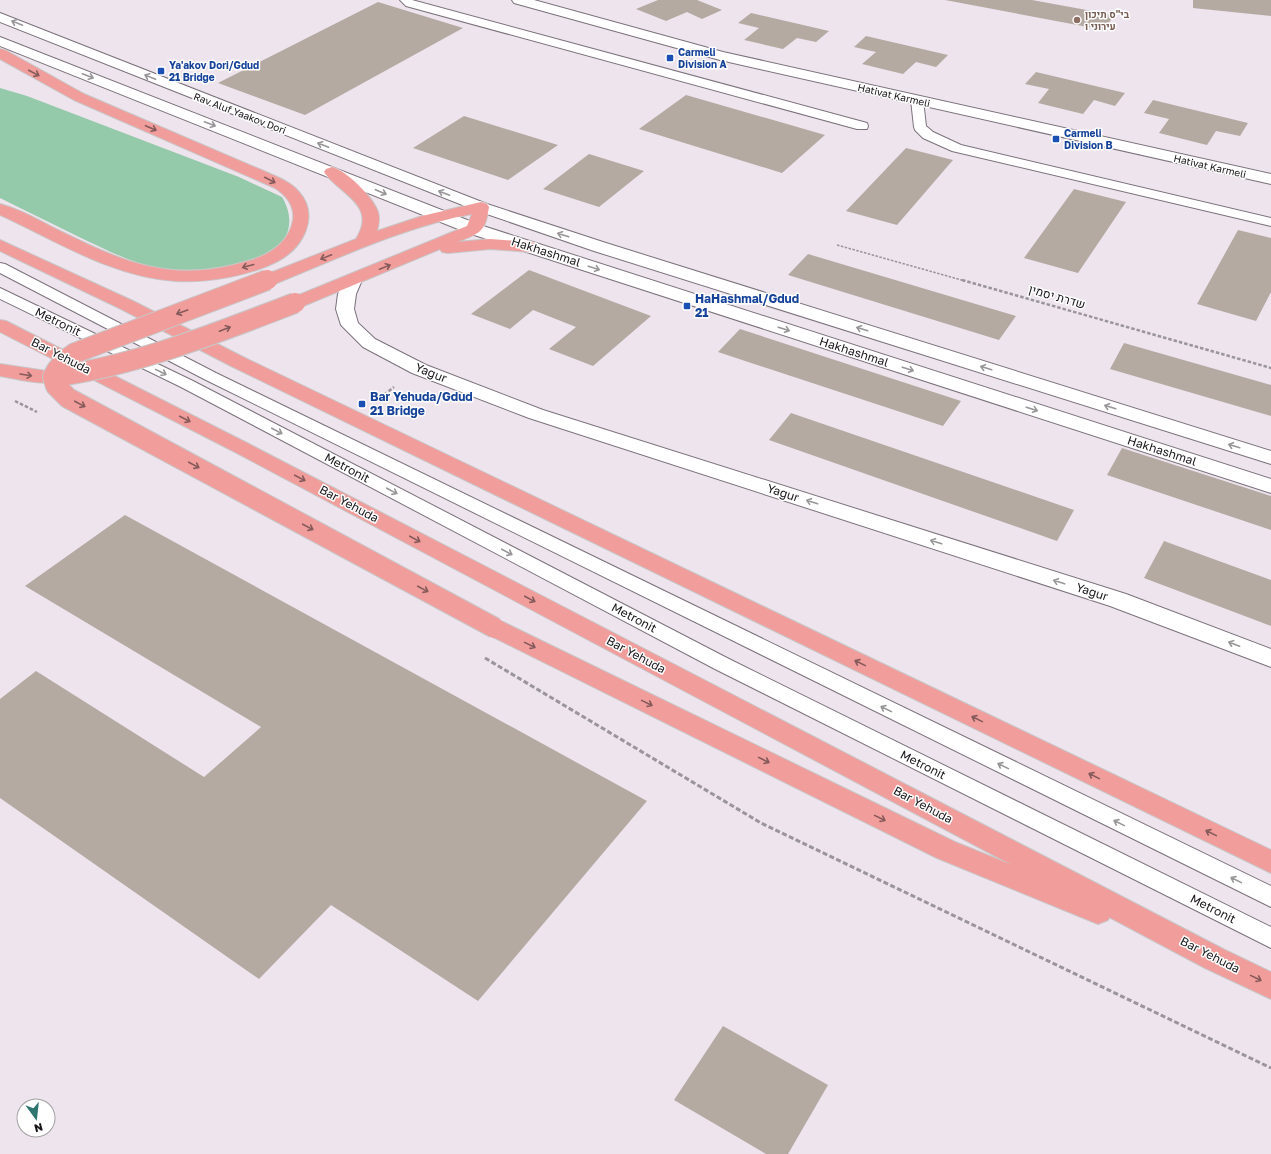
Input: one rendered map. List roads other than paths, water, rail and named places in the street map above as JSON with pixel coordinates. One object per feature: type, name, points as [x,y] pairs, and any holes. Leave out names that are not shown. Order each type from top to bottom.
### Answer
[{"type":"highway","points":[[0,53],[79,97],[260,175],[287,189],[297,199],[302,214],[300,227],[284,251],[250,266],[202,276],[183,276],[164,275],[136,269],[103,257],[0,209]]},
{"type":"highway","points":[[332,172],[364,200],[369,210],[371,230],[362,243]]},
{"type":"highway","points":[[0,370],[34,376],[53,377],[110,367],[138,360],[200,339],[354,280],[474,229],[479,219],[481,207],[438,216],[362,243],[75,353],[64,361],[57,370],[53,377],[56,386],[68,398],[495,628],[946,850],[1215,959]]},
{"type":"highway","points":[[417,254],[457,247],[490,244],[530,247]]},
{"type":"highway","points":[[0,245],[127,305],[238,362],[1271,862]]},
{"type":"highway","name":"Bar Yehuda","points":[[0,325],[247,450],[1215,959],[1271,986]]},
{"type":"street","name":"Hativat Karmeli","points":[[519,0],[720,56],[1271,180]]},
{"type":"street","name":"Rav Aluf Yaakov Dori","points":[[0,17],[481,207]]},
{"type":"street","name":"Rav Aluf Yaakov Dori","points":[[0,42],[332,172],[438,216]]},
{"type":"street","name":"Hakhashmal","points":[[481,207],[600,247],[1271,458]]},
{"type":"street","name":"Hakhashmal","points":[[438,216],[474,229],[1271,486]]},
{"type":"street","name":"Yagur","points":[[354,280],[347,294],[345,309],[350,325],[369,343],[418,369],[536,414],[1118,600],[1271,658]]},
{"type":"lane","points":[[406,0],[410,4],[862,126]]},
{"type":"lane","points":[[917,100],[920,127],[928,135],[957,148],[1271,222]]},
{"type":"lane","name":"Metronit","points":[[0,268],[210,376],[1271,897]]},
{"type":"lane","name":"Metronit","points":[[0,293],[186,384],[722,664],[1271,938]]},
{"type":"place","name":"בי\"ס תיכון עירוני ו","points":[[1077,20]]},
{"type":"place","name":"Carmeli Division A","points":[[670,58]]},
{"type":"place","name":"Ya'akov Dori/Gdud 21 Bridge","points":[[161,71]]},
{"type":"place","name":"Carmeli Division B","points":[[1056,139]]},
{"type":"place","name":"HaHashmal/Gdud 21","points":[[687,306]]},
{"type":"place","name":"Bar Yehuda/Gdud 21 Bridge","points":[[362,404]]}]
